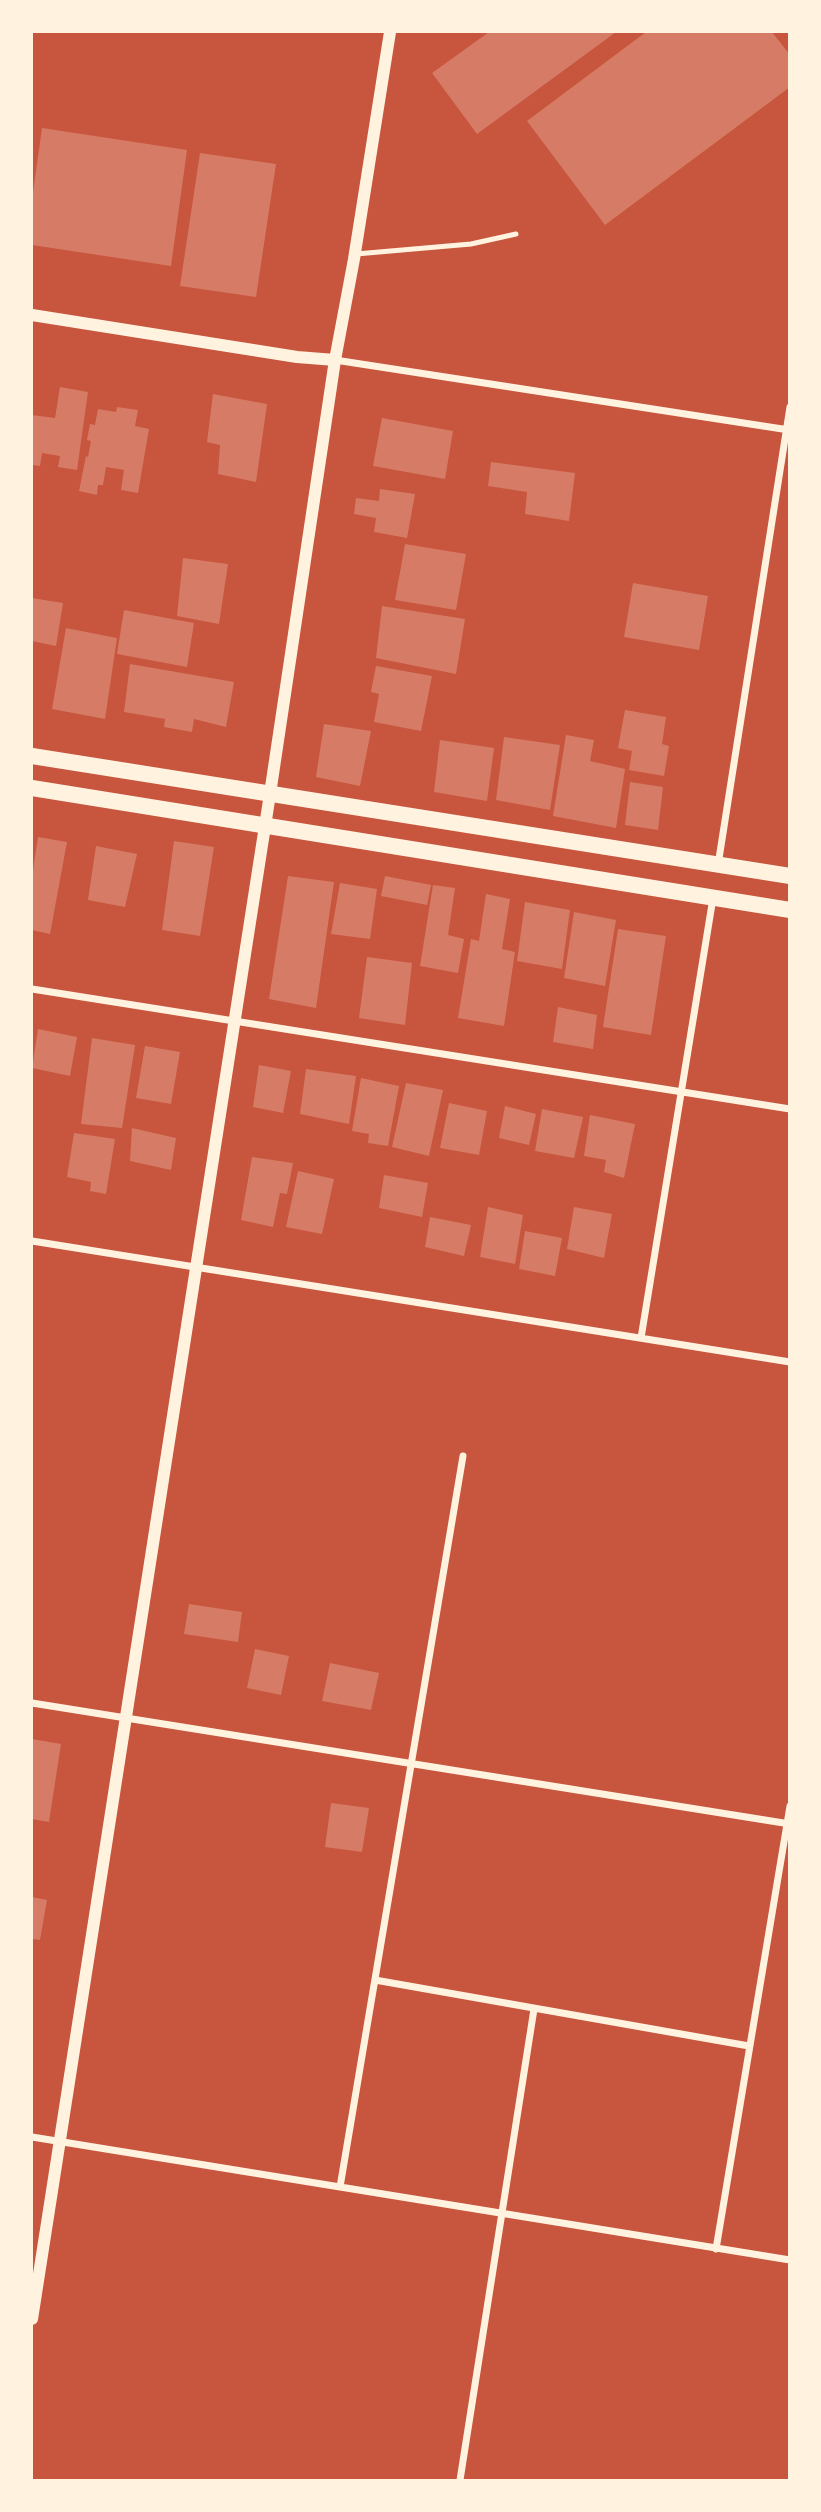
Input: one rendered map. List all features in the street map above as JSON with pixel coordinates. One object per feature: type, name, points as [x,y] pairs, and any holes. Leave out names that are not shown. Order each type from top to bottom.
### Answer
[{"type":"main road","points":[[32,756],[789,876]]},
{"type":"main road","points":[[32,788],[789,910]]},
{"type":"street","points":[[32,2319],[235,1021],[335,360],[355,254],[390,32]]},
{"type":"street","points":[[32,316],[788,429]]},
{"type":"street","points":[[718,865],[788,429],[789,407]]},
{"type":"street","points":[[641,1338],[713,898]]},
{"type":"street","points":[[32,989],[789,1109]]},
{"type":"street","points":[[32,1241],[789,1362]]},
{"type":"street","points":[[340,2187],[463,1456]]},
{"type":"street","points":[[32,1703],[788,1824]]},
{"type":"street","points":[[716,2249],[789,1806]]},
{"type":"street","points":[[375,1980],[750,2046]]},
{"type":"street","points":[[460,2480],[534,2009]]},
{"type":"street","points":[[32,2137],[789,2260]]},
{"type":"lane","points":[[355,254],[471,244],[516,234]]},
{"type":"building","points":[[489,32],[616,32],[477,134],[432,73]]},
{"type":"building","points":[[646,32],[772,32],[790,55],[790,87],[605,225],[527,121]]},
{"type":"building","points":[[42,128],[187,150],[171,266],[32,245],[32,199]]},
{"type":"building","points":[[200,153],[276,164],[256,297],[180,286]]},
{"type":"building","points":[[60,387],[88,392],[77,470],[58,467],[60,456],[42,453],[40,466],[32,465],[32,415],[55,418]]},
{"type":"building","points":[[213,394],[267,404],[256,482],[218,474],[220,445],[207,442]]},
{"type":"building","points":[[117,407],[138,410],[135,426],[149,429],[138,493],[121,490],[124,470],[106,467],[103,485],[98,485],[97,495],[79,491],[91,441],[87,440],[90,424],[95,425],[98,409],[116,412]]},
{"type":"building","points":[[382,418],[453,431],[445,479],[373,466]]},
{"type":"building","points":[[491,462],[575,473],[569,521],[525,514],[527,492],[488,486]]},
{"type":"building","points":[[380,489],[415,494],[407,538],[374,532],[376,518],[354,514],[356,498],[379,501]]},
{"type":"building","points":[[405,544],[466,554],[456,610],[395,600]]},
{"type":"building","points":[[183,558],[228,564],[219,624],[177,616]]},
{"type":"building","points":[[633,583],[708,596],[699,650],[624,637]]},
{"type":"building","points":[[32,598],[63,603],[56,646],[32,641]]},
{"type":"building","points":[[382,606],[465,619],[456,674],[376,658]]},
{"type":"building","points":[[124,610],[194,623],[187,667],[117,654]]},
{"type":"building","points":[[66,628],[117,638],[105,719],[52,709]]},
{"type":"building","points":[[130,664],[234,682],[226,727],[194,719],[192,732],[164,727],[165,719],[124,712]]},
{"type":"building","points":[[376,666],[432,676],[421,731],[374,722],[379,694],[371,692]]},
{"type":"building","points":[[625,710],[666,717],[662,744],[669,746],[664,776],[629,770],[632,751],[618,748]]},
{"type":"building","points":[[324,724],[371,731],[360,786],[316,777]]},
{"type":"building","points":[[566,735],[594,740],[590,761],[625,769],[616,828],[553,816]]},
{"type":"building","points":[[504,737],[560,745],[550,810],[496,800]]},
{"type":"building","points":[[440,740],[494,748],[487,801],[434,792]]},
{"type":"building","points":[[630,782],[663,787],[658,830],[625,825]]},
{"type":"building","points":[[38,837],[67,842],[50,934],[32,930],[32,876]]},
{"type":"building","points":[[174,841],[214,847],[200,936],[162,930]]},
{"type":"building","points":[[96,846],[137,854],[125,907],[88,900]]},
{"type":"building","points":[[288,876],[334,882],[316,1008],[269,999]]},
{"type":"building","points":[[385,876],[431,885],[427,905],[381,896]]},
{"type":"building","points":[[340,883],[377,889],[370,939],[331,934]]},
{"type":"building","points":[[433,885],[455,888],[448,935],[464,939],[458,973],[420,966]]},
{"type":"building","points":[[486,894],[510,899],[502,949],[515,952],[504,1026],[458,1018],[471,939],[479,941]]},
{"type":"building","points":[[525,902],[570,910],[562,969],[517,961]]},
{"type":"building","points":[[574,912],[616,920],[605,986],[564,978]]},
{"type":"building","points":[[618,929],[666,936],[651,1035],[603,1027]]},
{"type":"building","points":[[367,957],[412,963],[405,1025],[359,1018]]},
{"type":"building","points":[[558,1007],[597,1015],[593,1049],[553,1042]]},
{"type":"building","points":[[38,1029],[77,1037],[70,1076],[32,1068]]},
{"type":"building","points":[[92,1038],[135,1045],[122,1128],[81,1124]]},
{"type":"building","points":[[145,1046],[180,1052],[171,1104],[136,1098]]},
{"type":"building","points":[[259,1065],[291,1071],[283,1113],[253,1107]]},
{"type":"building","points":[[306,1069],[356,1076],[349,1124],[300,1114]]},
{"type":"building","points":[[361,1078],[399,1086],[388,1146],[368,1143],[369,1134],[352,1131]]},
{"type":"building","points":[[406,1083],[443,1090],[429,1156],[392,1147]]},
{"type":"building","points":[[449,1103],[487,1111],[479,1155],[440,1148]]},
{"type":"building","points":[[505,1106],[536,1114],[529,1145],[499,1138]]},
{"type":"building","points":[[542,1109],[583,1117],[574,1158],[535,1151]]},
{"type":"building","points":[[590,1115],[635,1124],[624,1178],[604,1172],[606,1160],[584,1156]]},
{"type":"building","points":[[132,1128],[176,1138],[171,1170],[130,1161]]},
{"type":"building","points":[[74,1133],[115,1139],[106,1194],[90,1191],[91,1182],[67,1177]]},
{"type":"building","points":[[252,1157],[293,1163],[287,1194],[280,1193],[273,1227],[241,1220]]},
{"type":"building","points":[[298,1171],[334,1179],[322,1234],[286,1227]]},
{"type":"building","points":[[384,1175],[428,1183],[422,1217],[379,1208]]},
{"type":"building","points":[[488,1207],[523,1215],[515,1264],[480,1257]]},
{"type":"building","points":[[574,1207],[612,1214],[604,1258],[567,1249]]},
{"type":"building","points":[[430,1217],[471,1225],[464,1256],[425,1247]]},
{"type":"building","points":[[525,1231],[562,1238],[555,1276],[519,1269]]},
{"type":"building","points":[[189,1604],[242,1612],[238,1642],[184,1634]]},
{"type":"building","points":[[255,1649],[289,1656],[281,1695],[247,1688]]},
{"type":"building","points":[[330,1663],[379,1673],[371,1710],[322,1701]]},
{"type":"building","points":[[32,1739],[61,1744],[49,1822],[32,1819]]},
{"type":"building","points":[[331,1803],[369,1808],[362,1852],[325,1847]]},
{"type":"building","points":[[32,1897],[47,1900],[40,1940],[32,1939]]}]
